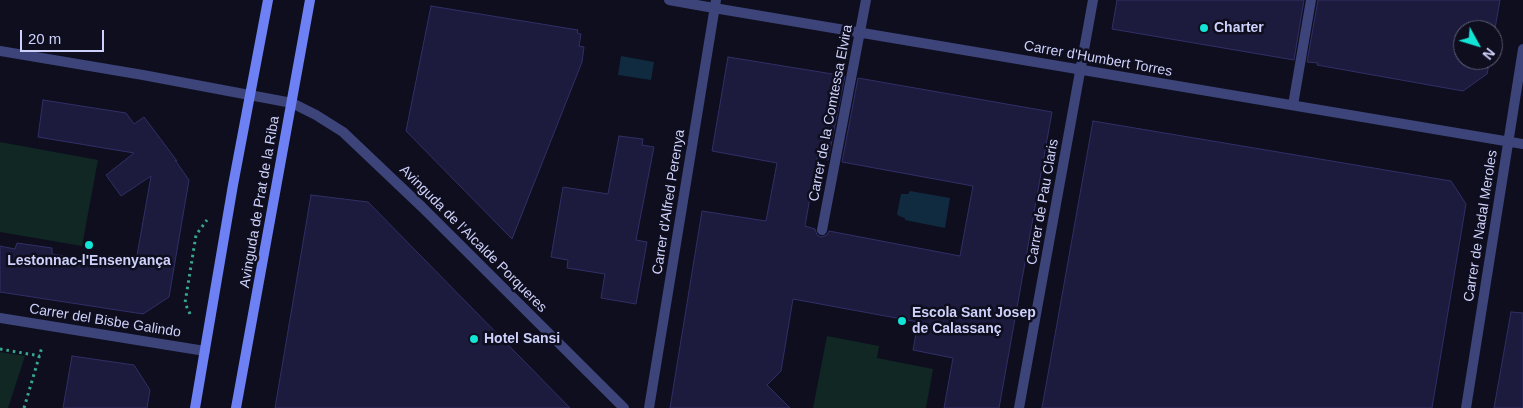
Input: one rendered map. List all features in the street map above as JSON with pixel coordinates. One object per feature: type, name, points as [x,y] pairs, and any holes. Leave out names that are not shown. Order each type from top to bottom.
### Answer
[{"type":"main road","name":"Avinguda de Prat de la Riba","points":[[195,408],[233,185],[268,0]]},
{"type":"main road","name":"Avinguda de Prat de la Riba","points":[[236,408],[310,0]]},
{"type":"street","name":"Carrer d'Humbert Torres","points":[[669,0],[715,4],[860,32],[1523,144]]},
{"type":"street","name":"Carrer de la Comtessa Elvira","points":[[822,230],[866,0]]},
{"type":"street","name":"Carrer de Pau Claris","points":[[1019,408],[1093,0]]},
{"type":"street","points":[[1293,105],[1311,0]]},
{"type":"street","name":"Carrer d'Alfred Perenya","points":[[649,408],[715,4]]},
{"type":"street","name":"Carrer de Nadal Meroles","points":[[1466,408],[1523,49]]},
{"type":"street","name":"Avinguda de l'Alcalde Porqueres","points":[[0,51],[292,103],[316,115],[343,132],[422,207],[624,408]]},
{"type":"street","name":"Carrer del Bisbe Galindo","points":[[0,318],[206,351]]},
{"type":"path","points":[[24,408],[42,347]]},
{"type":"path","points":[[0,349],[40,356]]},
{"type":"green space","points":[[0,142],[98,160],[82,246],[0,232]]},
{"type":"green space","points":[[827,336],[879,346],[877,358],[933,369],[926,408],[813,408]]},
{"type":"green space","points":[[0,352],[25,356],[8,408],[0,408]]},
{"type":"water","points":[[621,56],[654,62],[651,80],[618,75]]},
{"type":"water","points":[[910,191],[950,198],[945,228],[905,220],[905,218],[897,214],[901,194],[908,194]]},
{"type":"building","points":[[1117,0],[1304,0],[1294,60],[1112,29]]},
{"type":"building","points":[[1318,0],[1500,0],[1496,20],[1453,20],[1453,70],[1488,70],[1487,74],[1463,91],[1307,62]]},
{"type":"building","points":[[431,6],[578,30],[577,33],[581,34],[579,46],[584,47],[582,62],[512,239],[406,131]]},
{"type":"building","points":[[728,57],[845,76],[828,160],[817,158],[805,226],[815,229],[817,235],[821,237],[827,235],[829,231],[960,256],[973,186],[842,162],[858,78],[1052,112],[999,408],[944,408],[953,358],[913,350],[918,322],[793,299],[781,371],[767,385],[790,408],[670,408],[702,211],[766,221],[777,163],[712,151]]},
{"type":"building","points":[[43,100],[126,113],[134,124],[144,117],[189,180],[169,297],[143,314],[0,292],[0,246],[15,249],[17,243],[52,248],[52,254],[135,267],[151,176],[121,196],[106,175],[134,153],[38,137]]},
{"type":"building","points":[[1093,121],[1451,181],[1466,204],[1432,408],[1042,408]]},
{"type":"building","points":[[619,136],[643,139],[642,145],[654,147],[636,240],[647,242],[636,304],[601,298],[605,274],[567,268],[568,260],[551,257],[563,187],[608,194]]},
{"type":"building","points":[[311,195],[368,202],[570,408],[275,408]]},
{"type":"building","points":[[1511,312],[1523,313],[1523,408],[1494,408]]},
{"type":"building","points":[[72,356],[134,365],[150,390],[147,408],[63,408]]},
{"type":"place","name":"Charter","points":[[1204,28]]},
{"type":"place","name":"Lestonnac-l'Ensenyança","points":[[89,245]]},
{"type":"place","name":"Escola Sant Josep de Calassanç","points":[[902,321]]},
{"type":"place","name":"Hotel Sansi","points":[[474,339]]}]
